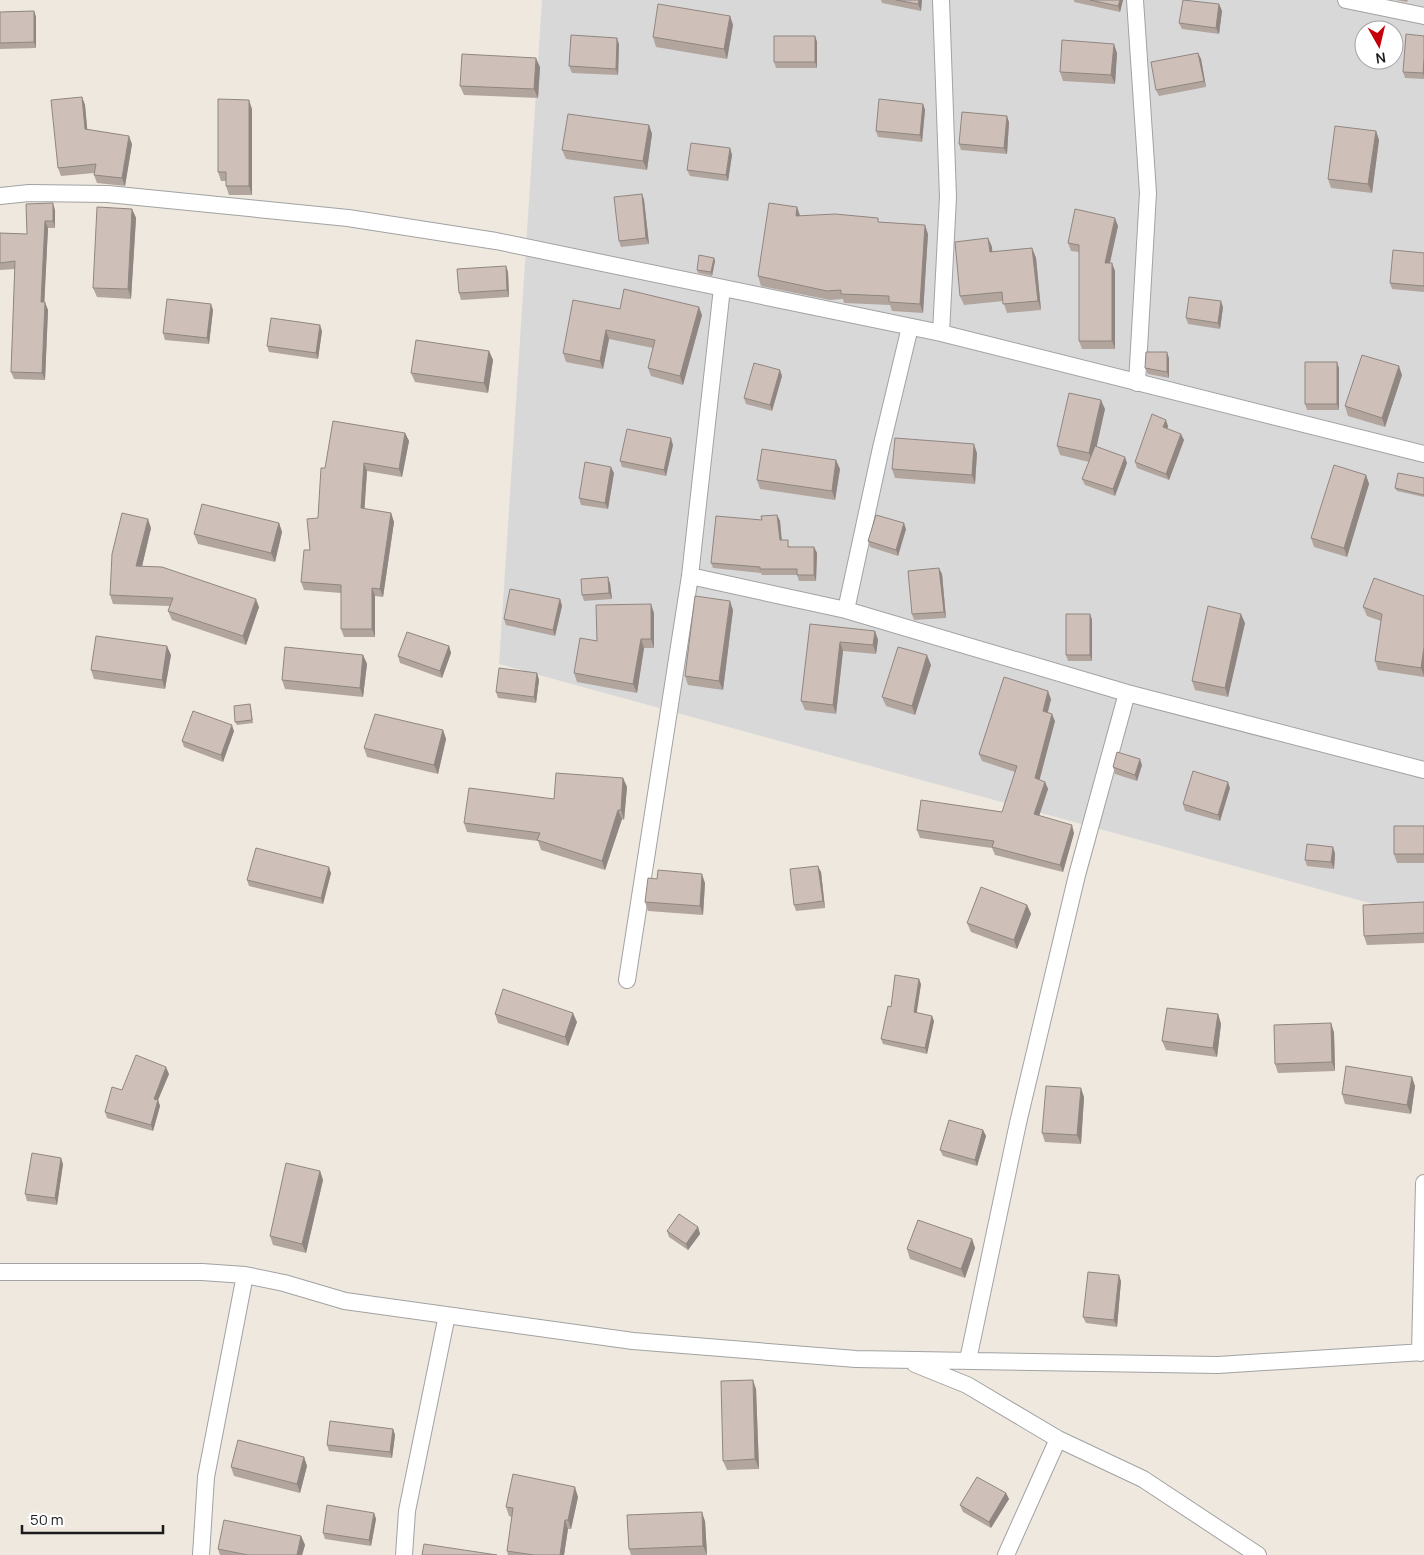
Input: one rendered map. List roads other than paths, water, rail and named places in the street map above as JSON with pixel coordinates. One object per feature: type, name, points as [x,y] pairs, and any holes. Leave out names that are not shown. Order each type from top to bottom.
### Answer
[{"type":"street","points":[[941,0],[948,197],[941,333]]},
{"type":"street","points":[[1135,0],[1148,193],[1137,383]]},
{"type":"street","points":[[1346,0],[1424,16]]},
{"type":"street","points":[[0,196],[29,193],[108,194],[348,218],[496,241],[941,333],[1424,454]]},
{"type":"street","points":[[627,980],[690,576],[722,288]]},
{"type":"street","points":[[846,610],[880,448],[910,327]]},
{"type":"street","points":[[690,576],[846,610],[1127,694],[1424,770]]},
{"type":"street","points":[[968,1360],[1018,1123],[1070,903],[1127,694]]},
{"type":"street","points":[[0,1272],[202,1272],[245,1275],[284,1283],[345,1301],[633,1341],[856,1359],[1218,1365],[1422,1352],[1424,1182]]},
{"type":"street","points":[[201,1555],[206,1477],[245,1275]]},
{"type":"street","points":[[404,1555],[407,1512],[447,1315]]},
{"type":"street","points":[[906,1360],[967,1385],[1058,1439],[1143,1479],[1256,1555]]},
{"type":"street","points":[[1006,1555],[1058,1439]]}]
